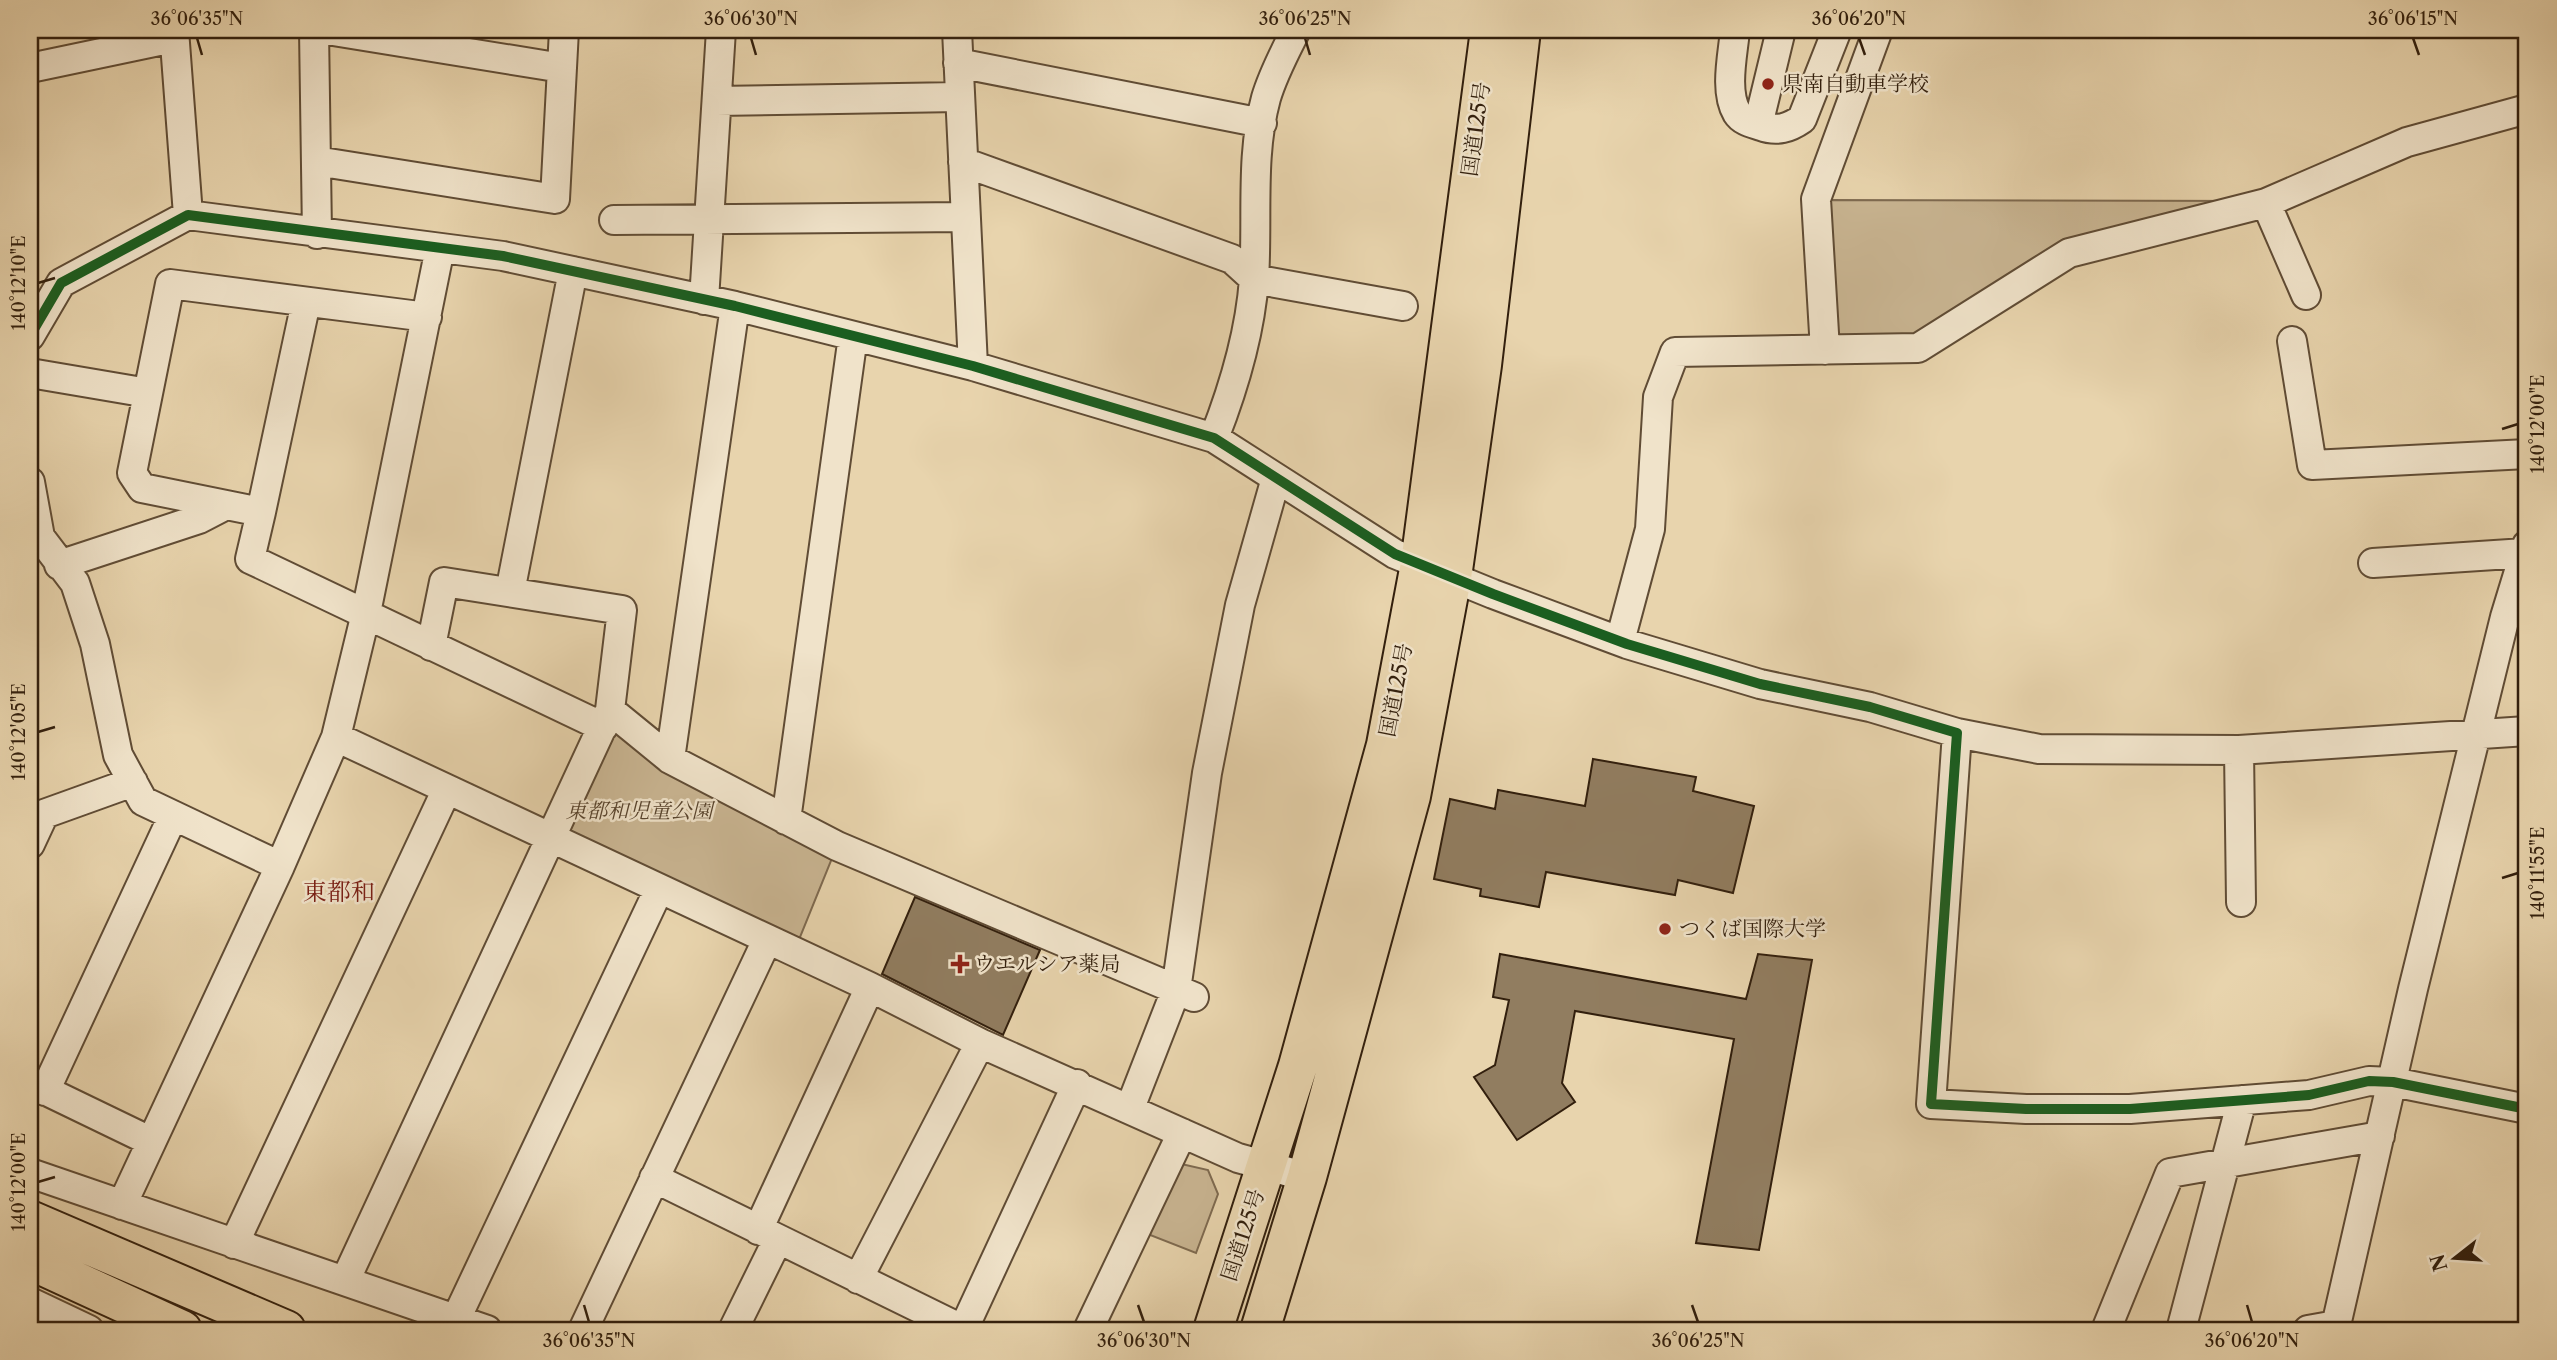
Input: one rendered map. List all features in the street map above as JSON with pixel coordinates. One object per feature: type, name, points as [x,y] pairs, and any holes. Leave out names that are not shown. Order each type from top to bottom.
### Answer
[{"type":"highway","points":[[1463,228],[1478,30]]},
{"type":"highway","name":"国道125号","points":[[1260,1330],[1307,1177],[1411,796],[1436,570],[1463,228],[1490,30]]},
{"type":"highway","name":"国道125号","points":[[1213,1330],[1298,1066],[1436,570],[1482,365],[1521,30]]},
{"type":"highway","points":[[1493,255],[1535,30]]},
{"type":"highway","points":[[30,1220],[288,1330]]},
{"type":"highway","points":[[30,1260],[179,1329]]},
{"type":"street","points":[[317,234],[316,160],[328,30],[562,68]]},
{"type":"street","points":[[316,160],[555,199],[564,30]]},
{"type":"street","points":[[704,300],[721,30]]},
{"type":"street","points":[[957,30],[972,366]]},
{"type":"street","points":[[1214,438],[1233,387],[1254,279],[1256,171],[1262,124],[1272,82],[1296,30]]},
{"type":"street","points":[[1735,30],[1733,103],[1743,120],[1758,125],[1785,128],[1802,119],[1837,30]]},
{"type":"street","points":[[1758,125],[1781,30]]},
{"type":"street","points":[[1825,350],[1816,199],[1878,30]]},
{"type":"street","points":[[30,68],[173,34],[188,215]]},
{"type":"street","points":[[958,63],[1262,124]]},
{"type":"street","points":[[717,101],[959,97]]},
{"type":"street","points":[[1620,641],[1650,529],[1658,397],[1675,352],[1918,348],[2068,253],[2266,203],[2407,142],[2527,109]]},
{"type":"street","points":[[963,162],[1232,259],[1254,279],[1403,306]]},
{"type":"street","points":[[2266,203],[2306,295]]},
{"type":"street","points":[[30,335],[61,283],[188,215],[317,234],[503,256],[735,306],[972,366],[1214,438],[1395,554],[1620,641],[1760,684],[1870,707],[1957,733],[2039,749],[2239,750],[2478,732],[2527,731]]},
{"type":"street","points":[[614,220],[965,218]]},
{"type":"street","points":[[122,1205],[280,866],[336,737],[366,613],[440,248]]},
{"type":"street","points":[[510,592],[573,271]]},
{"type":"street","points":[[261,512],[142,488],[132,473],[170,284],[427,317]]},
{"type":"street","points":[[306,302],[250,559],[431,646],[607,718],[670,759],[786,820],[978,907],[1185,993]]},
{"type":"street","points":[[670,759],[735,306]]},
{"type":"street","points":[[786,820],[853,336]]},
{"type":"street","points":[[2292,341],[2312,465],[2527,454]]},
{"type":"street","points":[[30,373],[148,393]]},
{"type":"street","points":[[1130,1108],[1185,993],[1207,773],[1240,605],[1276,478]]},
{"type":"street","points":[[30,482],[35,539],[75,583],[95,644],[118,754],[143,801],[280,866]]},
{"type":"street","points":[[59,565],[199,519],[226,505]]},
{"type":"street","points":[[2308,1330],[2336,1328],[2505,617],[2526,549],[2373,563]]},
{"type":"street","points":[[345,1281],[607,718],[622,610],[444,582],[431,646]]},
{"type":"street","points":[[1957,733],[1931,1104],[2026,1109],[2117,1109],[2309,1095],[2369,1081],[2393,1082],[2527,1109]]},
{"type":"street","points":[[336,737],[870,987],[980,1043],[1238,1158],[1307,1177]]},
{"type":"street","points":[[2239,750],[2241,902]]},
{"type":"street","points":[[30,844],[44,814],[133,782]]},
{"type":"street","points":[[234,1244],[447,789]]},
{"type":"street","points":[[150,1140],[37,1087],[173,816]]},
{"type":"street","points":[[456,1319],[659,889]]},
{"type":"street","points":[[583,1330],[767,940]]},
{"type":"street","points":[[733,1330],[768,1234],[870,987]]},
{"type":"street","points":[[859,1279],[980,1043]]},
{"type":"street","points":[[654,1178],[964,1330],[1077,1084]]},
{"type":"street","points":[[2181,1330],[2242,1100]]},
{"type":"street","points":[[1088,1330],[1182,1133]]},
{"type":"street","points":[[2106,1330],[2170,1173],[2380,1136]]},
{"type":"street","points":[[30,1173],[487,1330]]},
{"type":"street","points":[[30,1302],[89,1330]]},
{"type":"green space","points":[[1823,200],[2260,201],[2066,246],[1915,341],[1829,344]]},
{"type":"green space","name":"東都和児童公園","points":[[610,710],[837,846],[794,952],[552,838]]},
{"type":"green space","points":[[1177,1163],[1208,1170],[1218,1194],[1196,1253],[1145,1233]]},
{"type":"building","points":[[1593,759],[1696,777],[1693,791],[1754,806],[1733,893],[1678,880],[1675,895],[1546,872],[1539,907],[1480,896],[1481,889],[1434,879],[1450,799],[1495,809],[1498,790],[1585,806]]},
{"type":"building","name":"ウエルシア薬局","points":[[915,897],[1040,950],[1003,1035],[882,974]]},
{"type":"building","points":[[1500,954],[1746,999],[1758,954],[1812,960],[1759,1250],[1696,1243],[1734,1039],[1575,1011],[1562,1083],[1575,1102],[1517,1140],[1474,1077],[1495,1065],[1509,1000],[1493,997]]},
{"type":"cycle path","points":[[30,336],[61,283],[188,215],[503,256],[735,306],[973,366],[1214,438],[1395,554],[1493,594],[1627,644],[1760,684],[1870,707],[1957,733],[1931,1104],[2026,1109],[2130,1109],[2309,1095],[2369,1081],[2393,1082],[2527,1109]]},
{"type":"place","name":"県南自動車学校","points":[[1768,84]]},
{"type":"place","name":"つくば国際大学","points":[[1665,929]]},
{"type":"place","name":"ウエルシア薬局","points":[[960,964]]},
{"type":"district","name":"東都和","points":[[339,892]]}]
